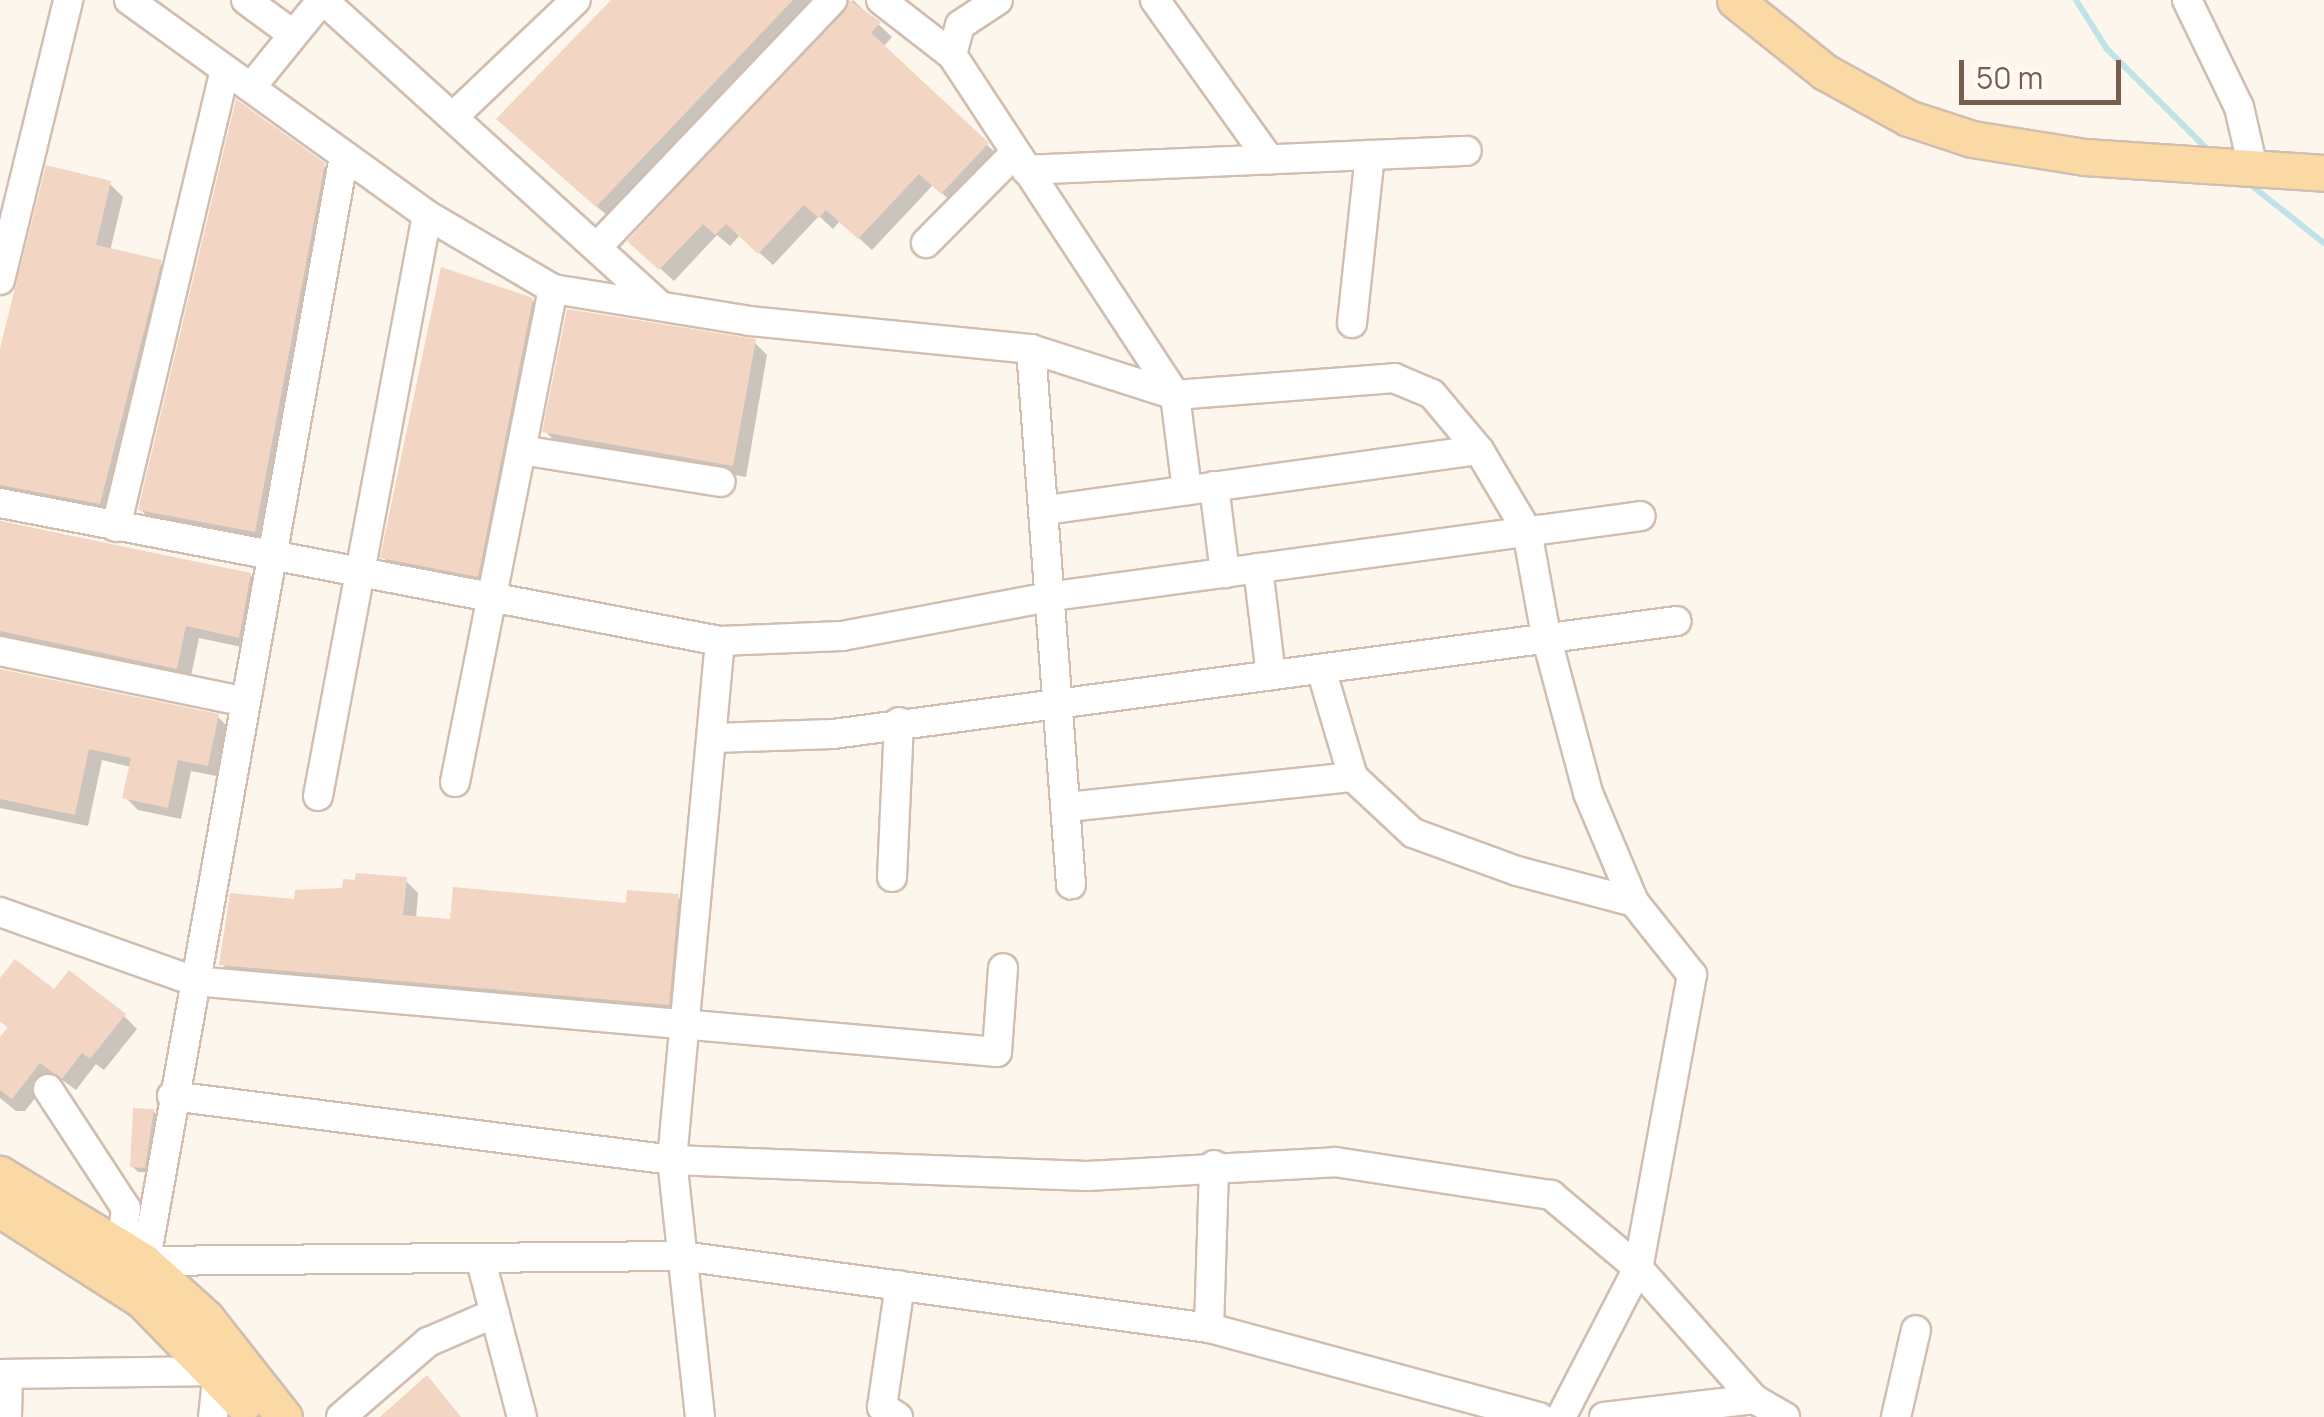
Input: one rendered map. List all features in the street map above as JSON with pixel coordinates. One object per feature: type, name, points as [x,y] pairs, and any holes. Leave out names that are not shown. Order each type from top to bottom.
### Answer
[{"type":"main road","points":[[1735,0],[1825,72],[1908,118],[1972,138],[2085,157],[2324,173]]},
{"type":"main road","points":[[0,1174],[132,1254],[206,1318],[284,1417]]},
{"type":"main road","points":[[0,1209],[142,1300],[218,1371],[253,1417]]},
{"type":"street","points":[[0,280],[68,0]]},
{"type":"street","points":[[129,0],[427,216],[553,289],[656,302],[750,321],[1031,349],[1175,394],[1394,378],[1432,394],[1479,450],[1527,532],[1546,636],[1588,793],[1634,902],[1692,975],[1638,1268],[1561,1417]]},
{"type":"street","points":[[246,0],[292,33]]},
{"type":"street","points":[[252,86],[322,0],[656,302]]},
{"type":"street","points":[[454,116],[576,0]]},
{"type":"street","points":[[598,246],[832,0]]},
{"type":"street","points":[[881,0],[952,54],[1175,394],[1225,572]]},
{"type":"street","points":[[952,54],[960,25],[998,0]]},
{"type":"street","points":[[1155,0],[1269,160]]},
{"type":"street","points":[[2186,0],[2240,107],[2253,168]]},
{"type":"street","points":[[116,527],[225,70]]},
{"type":"street","points":[[926,243],[1020,162],[1269,160],[1467,151]]},
{"type":"street","points":[[1352,322],[1370,155]]},
{"type":"street","points":[[132,1254],[172,1096],[344,156]]},
{"type":"street","points":[[318,796],[427,216]]},
{"type":"street","points":[[456,782],[553,289]]},
{"type":"street","points":[[1031,349],[1054,596],[1071,886]]},
{"type":"street","points":[[521,450],[720,482]]},
{"type":"street","points":[[1046,510],[1479,450]]},
{"type":"street","points":[[0,503],[359,576],[720,641],[842,636],[1054,596],[1641,516]]},
{"type":"street","points":[[1258,568],[1271,675]]},
{"type":"street","points":[[712,738],[791,739],[1676,621]]},
{"type":"street","points":[[700,1417],[672,1160],[720,641]]},
{"type":"street","points":[[0,651],[246,702]]},
{"type":"street","points":[[1321,669],[1353,777],[1413,833],[1517,871],[1634,902]]},
{"type":"street","points":[[892,877],[899,722]]},
{"type":"street","points":[[1068,807],[1353,777]]},
{"type":"street","points":[[0,912],[194,981],[996,1052],[1003,968]]},
{"type":"street","points":[[48,1088],[126,1208],[142,1300]]},
{"type":"street","points":[[172,1096],[672,1160],[1087,1176],[1214,1165],[1335,1162],[1551,1196],[1638,1268],[1750,1408]]},
{"type":"street","points":[[1209,1328],[1214,1165]]},
{"type":"street","points":[[132,1254],[481,1260],[682,1256],[1209,1328],[1539,1417]]},
{"type":"street","points":[[481,1260],[522,1417]]},
{"type":"street","points":[[899,1417],[882,1408],[900,1285]]},
{"type":"street","points":[[341,1417],[428,1342],[495,1313]]},
{"type":"street","points":[[1896,1417],[1916,1330]]},
{"type":"street","points":[[7,1417],[4,1374],[218,1371],[213,1417]]},
{"type":"street","points":[[1604,1417],[1750,1408],[1785,1417]]},
{"type":"building","points":[[611,0],[793,0],[596,207],[496,119]]},
{"type":"building","points":[[849,0],[881,22],[871,33],[989,143],[941,194],[919,174],[858,239],[826,210],[819,218],[804,205],[758,254],[726,224],[715,235],[703,224],[659,270],[627,241]]},
{"type":"building","points":[[236,99],[325,163],[255,532],[138,510]]},
{"type":"building","points":[[46,165],[111,181],[96,245],[162,260],[100,504],[0,485],[0,348]]},
{"type":"building","points":[[441,267],[533,298],[478,577],[380,558]]},
{"type":"building","points":[[567,309],[756,339],[733,466],[542,432]]},
{"type":"building","points":[[0,521],[251,573],[239,638],[186,626],[177,669],[0,631]]},
{"type":"building","points":[[0,669],[219,714],[208,766],[178,760],[168,808],[122,798],[131,758],[89,749],[75,815],[0,799]]},
{"type":"building","points":[[356,873],[407,877],[403,915],[450,919],[453,887],[626,903],[627,890],[679,894],[669,1005],[219,965],[230,893],[294,899],[295,890],[342,888],[343,879],[355,880]]},
{"type":"building","points":[[15,959],[54,989],[69,970],[126,1014],[90,1059],[82,1053],[62,1079],[40,1063],[12,1099],[0,1090],[0,1037],[8,1027],[0,1021],[0,978]]},
{"type":"building","points":[[133,1108],[154,1109],[145,1168],[130,1167]]},
{"type":"building","points":[[427,1375],[461,1417],[380,1417]]},
{"type":"waterway","points":[[2076,0],[2107,49],[2210,152]]},
{"type":"waterway","points":[[2247,182],[2324,243]]}]
